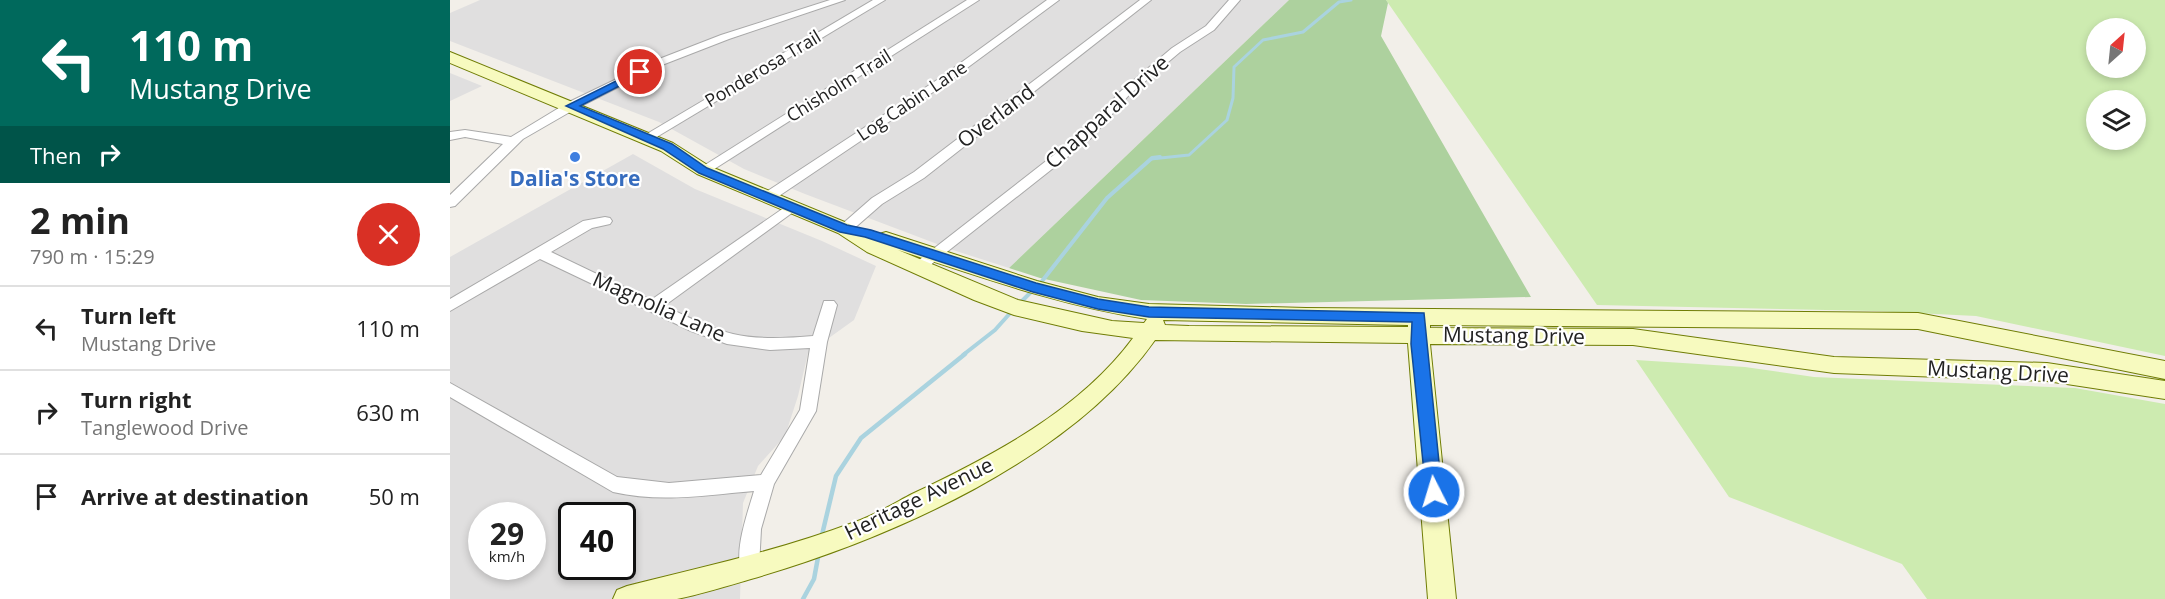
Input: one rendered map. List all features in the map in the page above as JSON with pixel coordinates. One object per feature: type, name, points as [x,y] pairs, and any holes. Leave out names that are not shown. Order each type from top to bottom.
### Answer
[{"type":"main road","name":"Mustang Drive","points":[[450,57],[668,147],[703,170],[845,229],[874,247],[927,261],[981,295],[1014,307],[1112,329],[1156,322],[1312,336],[1419,326],[1918,321],[2165,370]]},
{"type":"main road","name":"Heritage Avenue","points":[[627,599],[749,567],[863,530],[985,470],[1073,411],[1117,373],[1156,322]]},
{"type":"main road","name":"Mustang Drive","points":[[1419,326],[1633,337],[1834,365],[2047,372],[2165,390]]},
{"type":"main road","points":[[1419,326],[1442,599]]},
{"type":"street","points":[[450,203],[512,141],[571,106],[658,63],[725,37],[840,0]]},
{"type":"street","name":"Ponderosa Trail","points":[[646,138],[880,0]]},
{"type":"street","name":"Chisholm Trail","points":[[703,170],[974,0]]},
{"type":"street","name":"Log Cabin Lane","points":[[768,197],[944,80],[1054,0]]},
{"type":"street","name":"Overland","points":[[845,229],[878,201],[919,175],[1146,0]]},
{"type":"street","name":"Chapparal Drive","points":[[927,261],[1086,136],[1125,93],[1176,50],[1210,28],[1235,0]]},
{"type":"street","points":[[450,136],[465,132],[486,139],[512,141]]},
{"type":"street","points":[[653,306],[791,207]]},
{"type":"street","points":[[450,306],[588,224],[605,220]]},
{"type":"street","name":"Magnolia Lane","points":[[540,253],[696,327],[733,340],[770,344],[819,342]]},
{"type":"street","points":[[749,567],[752,529],[766,482],[808,411],[819,342],[829,305]]},
{"type":"street","points":[[450,389],[613,484],[622,487],[678,489],[766,482]]},
{"type":"shaded area","points":[[480,0],[1289,0],[1009,268],[953,250],[805,194],[744,169],[659,122],[450,41],[450,13]]},
{"type":"shaded area","points":[[450,73],[482,86],[450,101]]},
{"type":"shaded area","points":[[633,154],[695,189],[822,241],[876,266],[854,320],[808,353],[798,396],[785,436],[758,466],[743,503],[740,599],[450,599],[450,257]]},
{"type":"green space","points":[[1289,0],[1386,0],[1388,3],[1381,36],[1531,297],[1246,304],[1141,300],[1040,278],[1009,268]]},
{"type":"green space","points":[[1386,0],[2165,0],[2165,356],[1976,316],[1874,311],[1597,305]]},
{"type":"green space","points":[[1636,360],[1745,367],[1814,377],[2075,388],[2165,404],[2165,599],[1927,599],[1902,564],[1729,497]]},
{"type":"waterway","points":[[1151,159],[1189,155],[1227,120],[1233,98],[1234,67],[1263,40],[1303,32],[1339,2],[1351,0]]},
{"type":"waterway","points":[[1039,285],[1107,198],[1152,158],[1160,157]]},
{"type":"waterway","points":[[1019,304],[1033,290]]},
{"type":"waterway","points":[[963,355],[995,330],[1012,311]]},
{"type":"waterway","points":[[821,539],[836,476],[861,438],[965,354]]},
{"type":"waterway","points":[[803,599],[814,579],[819,552]]},
{"type":"place","name":"Dalia's Store","points":[[575,157]]},
{"type":"route","points":[[640,72],[571,106],[668,147],[703,170],[845,229],[867,233],[1033,287],[1098,304],[1149,312],[1419,317],[1419,344],[1434,492]]}]
